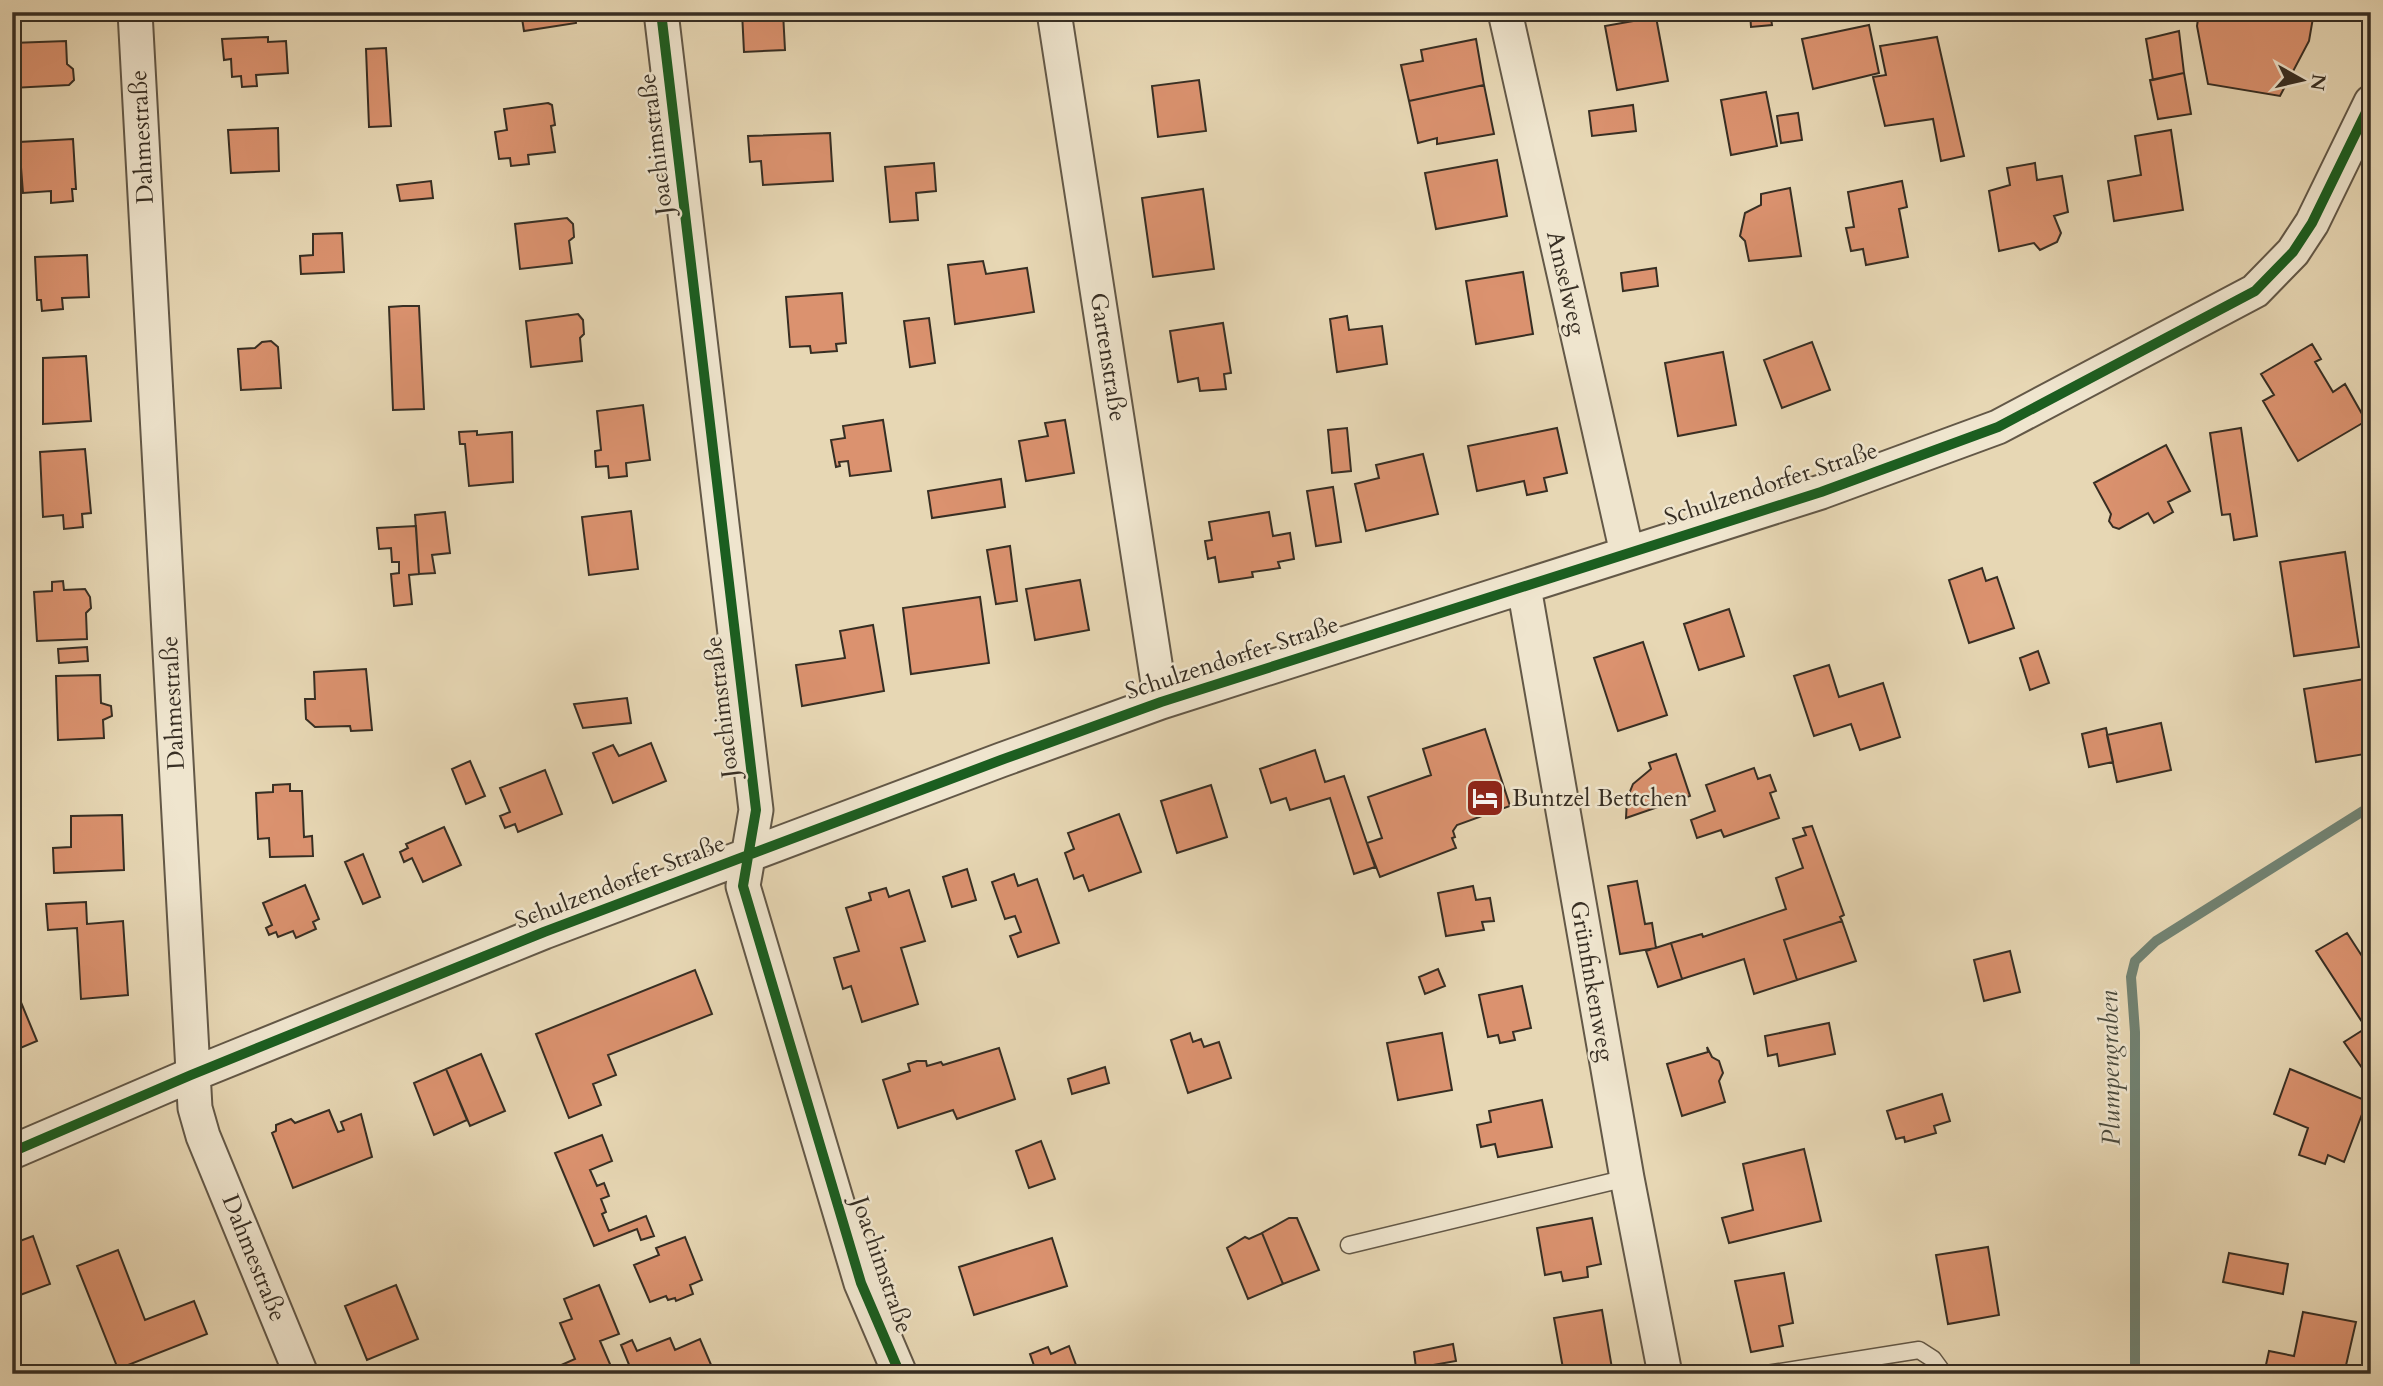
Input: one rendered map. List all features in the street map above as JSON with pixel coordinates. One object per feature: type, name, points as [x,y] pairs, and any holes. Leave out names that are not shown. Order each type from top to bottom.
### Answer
[{"type":"street","name":"Dahmestraße","points":[[135,12],[190,1009],[191,1075],[195,1108],[203,1136],[301,1374]]},
{"type":"street","name":"Joachimstraße","points":[[661,12],[756,810],[743,886],[861,1283],[900,1374]]},
{"type":"street","name":"Gartenstraße","points":[[1054,12],[1161,702]]},
{"type":"street","name":"Amselweg","points":[[1505,12],[1627,553]]},
{"type":"street","name":"Schulzendorfer Straße","points":[[12,1152],[191,1075],[544,932],[1161,702],[1821,492],[1998,427],[2232,305],[2264,282],[2293,252],[2312,223],[2371,102]]},
{"type":"street","name":"Grünfinkenweg","points":[[1524,586],[1627,1178],[1665,1374]]},
{"type":"lane","points":[[1349,1245],[1627,1178]]},
{"type":"lane","points":[[1767,1374],[1919,1350],[1933,1359],[1944,1374]]},
{"type":"building","points":[[521,12],[575,12],[576,23],[524,31]]},
{"type":"building","points":[[742,12],[783,12],[785,50],[744,52]]},
{"type":"building","points":[[1750,12],[1770,12],[1772,25],[1751,27]]},
{"type":"building","points":[[2199,12],[2314,12],[2309,41],[2280,96],[2208,84],[2197,26]]},
{"type":"building","points":[[1656,17],[1668,81],[1617,90],[1605,26]]},
{"type":"building","points":[[1869,25],[1879,73],[1813,89],[1802,39]]},
{"type":"building","points":[[2179,31],[2184,73],[2153,80],[2146,39]]},
{"type":"building","points":[[268,37],[268,42],[286,41],[288,73],[256,75],[257,86],[242,87],[241,76],[232,77],[231,59],[224,60],[222,39]]},
{"type":"building","points":[[1937,37],[1964,156],[1941,161],[1933,119],[1885,126],[1873,77],[1886,75],[1880,46]]},
{"type":"building","points":[[1476,39],[1484,85],[1409,101],[1401,65],[1423,61],[1421,50]]},
{"type":"building","points":[[66,41],[67,64],[73,69],[74,80],[69,85],[12,88],[12,43]]},
{"type":"building","points":[[386,48],[391,126],[369,127],[366,49]]},
{"type":"building","points":[[2184,73],[2191,114],[2158,119],[2150,80]]},
{"type":"building","points":[[1199,80],[1206,131],[1158,137],[1152,86]]},
{"type":"building","points":[[1484,85],[1494,134],[1437,144],[1437,138],[1418,143],[1409,101]]},
{"type":"building","points":[[1766,92],[1777,146],[1731,155],[1721,100]]},
{"type":"building","points":[[548,103],[552,105],[555,125],[551,126],[555,152],[528,155],[529,164],[511,166],[510,158],[499,159],[495,132],[507,130],[504,109]]},
{"type":"building","points":[[1633,105],[1636,131],[1592,136],[1589,111]]},
{"type":"building","points":[[1798,113],[1802,140],[1781,143],[1777,116]]},
{"type":"building","points":[[278,128],[279,171],[231,173],[228,130]]},
{"type":"building","points":[[2171,130],[2183,210],[2114,221],[2108,181],[2141,175],[2135,136]]},
{"type":"building","points":[[830,133],[833,181],[763,185],[761,161],[750,162],[748,136]]},
{"type":"building","points":[[73,139],[76,189],[72,189],[73,201],[51,203],[51,191],[23,193],[19,142]]},
{"type":"building","points":[[1497,160],[1507,216],[1436,229],[1425,173]]},
{"type":"building","points":[[934,163],[936,191],[916,193],[918,220],[890,222],[885,167]]},
{"type":"building","points":[[2035,163],[2037,180],[2062,176],[2068,212],[2054,216],[2061,233],[2057,242],[2040,250],[2034,243],[1999,251],[1989,191],[2010,185],[2007,168]]},
{"type":"building","points":[[431,181],[433,198],[400,201],[397,185]]},
{"type":"building","points":[[1902,181],[1907,207],[1899,209],[1908,257],[1866,265],[1863,249],[1851,251],[1846,228],[1854,227],[1848,192]]},
{"type":"building","points":[[1790,188],[1801,256],[1749,261],[1745,241],[1740,236],[1745,213],[1761,205],[1761,194]]},
{"type":"building","points":[[1203,189],[1214,269],[1153,277],[1142,198]]},
{"type":"building","points":[[567,218],[573,224],[574,237],[569,241],[572,263],[520,269],[515,224]]},
{"type":"building","points":[[342,233],[344,272],[301,274],[300,256],[313,255],[313,234]]},
{"type":"building","points":[[87,255],[89,297],[62,298],[63,309],[42,311],[41,300],[37,300],[35,257]]},
{"type":"building","points":[[983,261],[986,274],[1027,268],[1034,312],[955,324],[948,265]]},
{"type":"building","points":[[1656,268],[1658,286],[1623,291],[1621,273]]},
{"type":"building","points":[[1523,272],[1533,334],[1476,344],[1466,281]]},
{"type":"building","points":[[842,293],[846,343],[836,344],[837,351],[811,353],[810,346],[790,347],[786,297]]},
{"type":"building","points":[[419,306],[424,409],[393,410],[389,307]]},
{"type":"building","points":[[578,314],[583,320],[584,334],[580,338],[582,361],[531,367],[526,321]]},
{"type":"building","points":[[1347,316],[1349,330],[1382,326],[1387,364],[1337,372],[1330,319]]},
{"type":"building","points":[[929,318],[935,363],[910,367],[904,321]]},
{"type":"building","points":[[1223,323],[1231,373],[1224,374],[1226,389],[1200,391],[1198,378],[1178,382],[1170,331]]},
{"type":"building","points":[[271,341],[278,347],[281,388],[241,390],[238,349],[255,348],[262,342]]},
{"type":"building","points":[[1812,342],[1830,390],[1782,408],[1764,360]]},
{"type":"building","points":[[2312,344],[2321,359],[2315,362],[2333,392],[2345,384],[2366,421],[2298,461],[2263,401],[2274,395],[2261,374]]},
{"type":"building","points":[[1723,352],[1736,425],[1678,436],[1665,363]]},
{"type":"building","points":[[86,356],[91,421],[43,424],[43,358]]},
{"type":"building","points":[[643,405],[650,460],[626,463],[627,476],[609,478],[608,466],[596,467],[595,451],[601,450],[597,411]]},
{"type":"building","points":[[883,420],[891,471],[850,476],[848,461],[839,462],[840,466],[836,467],[831,440],[845,438],[843,426]]},
{"type":"building","points":[[1065,420],[1074,473],[1026,481],[1019,441],[1048,436],[1045,423]]},
{"type":"building","points":[[1347,428],[1351,471],[1332,473],[1328,430]]},
{"type":"building","points":[[1557,428],[1567,473],[1544,478],[1547,491],[1527,495],[1524,481],[1477,491],[1468,446]]},
{"type":"building","points":[[2241,428],[2257,536],[2234,540],[2230,514],[2222,515],[2210,433]]},
{"type":"building","points":[[477,431],[477,435],[512,432],[513,482],[469,486],[465,444],[460,444],[459,432]]},
{"type":"building","points":[[2166,445],[2190,491],[2168,502],[2173,512],[2154,523],[2148,513],[2119,529],[2113,527],[2109,521],[2111,514],[2094,483]]},
{"type":"building","points":[[85,449],[91,513],[82,514],[83,527],[64,529],[63,515],[43,517],[40,452]]},
{"type":"building","points":[[1423,454],[1438,514],[1366,531],[1355,484],[1379,478],[1376,465]]},
{"type":"building","points":[[1001,479],[1005,507],[932,518],[928,491]]},
{"type":"building","points":[[1333,487],[1341,542],[1316,546],[1307,491]]},
{"type":"building","points":[[631,511],[638,569],[589,575],[582,517]]},
{"type":"building","points":[[445,512],[450,553],[432,555],[435,573],[419,574],[415,515]]},
{"type":"building","points":[[1269,512],[1273,536],[1290,533],[1294,559],[1278,562],[1280,568],[1252,572],[1253,577],[1219,582],[1215,557],[1208,559],[1205,541],[1212,540],[1209,522]]},
{"type":"building","points":[[416,526],[419,574],[409,575],[412,604],[394,606],[391,574],[399,573],[399,562],[392,562],[391,548],[379,549],[377,528]]},
{"type":"building","points":[[1010,546],[1017,601],[996,604],[987,550]]},
{"type":"building","points":[[2345,552],[2359,647],[2294,656],[2280,562]]},
{"type":"building","points":[[1982,568],[1986,581],[1997,577],[2014,628],[1969,643],[1949,580]]},
{"type":"building","points":[[1080,580],[1089,630],[1035,640],[1026,589]]},
{"type":"building","points":[[63,581],[64,590],[85,589],[90,597],[91,608],[86,613],[87,639],[37,641],[34,592],[52,591],[52,582]]},
{"type":"building","points":[[980,597],[989,663],[911,674],[903,608]]},
{"type":"building","points":[[1729,609],[1744,656],[1699,670],[1684,624]]},
{"type":"building","points":[[873,625],[884,691],[802,706],[796,665],[845,658],[840,631]]},
{"type":"building","points":[[1643,642],[1667,715],[1618,731],[1594,658]]},
{"type":"building","points":[[87,647],[88,661],[59,663],[58,649]]},
{"type":"building","points":[[2038,651],[2049,683],[2030,690],[2020,658]]},
{"type":"building","points":[[1829,665],[1839,697],[1883,683],[1900,737],[1860,750],[1851,724],[1814,736],[1794,676]]},
{"type":"building","points":[[366,669],[372,730],[351,731],[350,726],[315,727],[306,719],[305,699],[315,699],[314,672]]},
{"type":"building","points":[[100,675],[101,703],[111,706],[112,716],[103,720],[104,738],[58,740],[56,676]]},
{"type":"building","points":[[2371,678],[2371,753],[2316,762],[2304,689]]},
{"type":"building","points":[[627,698],[631,723],[583,728],[574,704]]},
{"type":"building","points":[[2161,723],[2171,770],[2117,782],[2107,735]]},
{"type":"building","points":[[2106,728],[2113,762],[2089,767],[2082,734]]},
{"type":"building","points":[[1485,729],[1510,806],[1457,825],[1453,831],[1455,837],[1452,838],[1456,848],[1380,877],[1367,843],[1382,838],[1368,797],[1431,775],[1423,749]]},
{"type":"building","points":[[651,743],[666,781],[613,803],[593,753],[613,745],[619,756]]},
{"type":"building","points":[[1315,750],[1325,782],[1344,776],[1375,867],[1354,874],[1330,798],[1290,810],[1286,798],[1271,803],[1260,769]]},
{"type":"building","points":[[1676,754],[1690,796],[1626,818],[1627,799],[1633,784],[1651,769],[1649,763]]},
{"type":"building","points":[[470,761],[485,796],[466,804],[452,769]]},
{"type":"building","points":[[1754,768],[1758,779],[1770,775],[1776,791],[1770,793],[1779,818],[1724,837],[1721,830],[1697,838],[1691,820],[1715,811],[1706,785]]},
{"type":"building","points":[[545,770],[562,814],[518,832],[515,824],[505,828],[500,816],[510,812],[500,788]]},
{"type":"building","points":[[290,784],[290,791],[302,791],[304,837],[312,836],[313,856],[270,857],[269,838],[258,839],[256,793],[273,792],[273,785]]},
{"type":"building","points":[[1211,785],[1227,837],[1177,853],[1161,801]]},
{"type":"building","points":[[1119,814],[1141,872],[1089,891],[1083,875],[1074,879],[1065,853],[1074,849],[1068,833]]},
{"type":"building","points":[[122,815],[124,870],[54,873],[53,848],[71,847],[71,816]]},
{"type":"building","points":[[1812,826],[1844,915],[1840,917],[1842,921],[1784,940],[1797,980],[1754,994],[1744,959],[1682,979],[1671,943],[1702,934],[1703,937],[1786,909],[1776,878],[1803,868],[1793,839],[1806,835],[1803,828]]},
{"type":"building","points":[[444,827],[461,865],[423,882],[412,858],[404,862],[400,852],[408,848],[406,844]]},
{"type":"building","points":[[363,854],[380,897],[363,904],[345,862]]},
{"type":"building","points":[[967,869],[976,900],[952,907],[943,877]]},
{"type":"building","points":[[1014,874],[1018,886],[1037,879],[1059,943],[1018,957],[1010,936],[1021,932],[1015,916],[1005,919],[992,882]]},
{"type":"building","points":[[1637,881],[1645,924],[1652,923],[1656,948],[1620,954],[1608,886]]},
{"type":"building","points":[[305,885],[319,919],[313,922],[316,929],[296,938],[293,931],[278,937],[276,932],[269,935],[266,928],[272,925],[263,903]]},
{"type":"building","points":[[1473,886],[1476,900],[1490,898],[1494,921],[1482,922],[1484,930],[1446,936],[1438,893]]},
{"type":"building","points":[[886,888],[889,897],[909,890],[925,941],[901,948],[918,1004],[862,1022],[851,986],[843,989],[834,958],[859,951],[846,908],[871,900],[869,893]]},
{"type":"building","points":[[86,902],[87,924],[123,921],[128,995],[81,999],[77,928],[48,930],[46,904]]},
{"type":"building","points":[[1842,921],[1856,961],[1797,980],[1784,940]]},
{"type":"building","points":[[2347,933],[2371,970],[2369,1078],[2344,1042],[2366,1028],[2316,951]]},
{"type":"building","points":[[1671,943],[1682,979],[1658,987],[1646,951]]},
{"type":"building","points":[[2010,951],[2020,992],[1984,1001],[1974,960]]},
{"type":"building","points":[[1438,969],[1445,986],[1425,994],[1419,977]]},
{"type":"building","points":[[695,970],[712,1014],[608,1055],[616,1075],[593,1084],[601,1105],[569,1118],[536,1034]]},
{"type":"building","points":[[1522,986],[1531,1028],[1513,1032],[1515,1040],[1500,1043],[1498,1035],[1488,1037],[1479,995]]},
{"type":"building","points":[[20,1000],[37,1041],[13,1051],[17,1061],[12,1063],[12,1003]]},
{"type":"building","points":[[1829,1023],[1835,1054],[1779,1066],[1777,1054],[1768,1056],[1765,1036]]},
{"type":"building","points":[[1190,1033],[1193,1042],[1201,1039],[1204,1047],[1219,1042],[1231,1078],[1188,1093],[1171,1040]]},
{"type":"building","points":[[1442,1033],[1452,1090],[1398,1100],[1387,1043]]},
{"type":"building","points":[[1707,1047],[1712,1057],[1719,1061],[1723,1073],[1719,1081],[1725,1102],[1682,1116],[1667,1064],[1708,1052]]},
{"type":"building","points":[[999,1048],[1015,1099],[957,1119],[953,1110],[898,1128],[883,1080],[910,1071],[908,1064],[917,1061],[926,1061],[927,1066],[941,1062],[943,1065]]},
{"type":"building","points":[[481,1054],[505,1111],[470,1126],[446,1069]]},
{"type":"building","points":[[1105,1067],[1109,1083],[1072,1094],[1068,1079]]},
{"type":"building","points":[[446,1069],[467,1120],[434,1135],[414,1083]]},
{"type":"building","points":[[2290,1069],[2367,1101],[2344,1162],[2328,1155],[2325,1164],[2299,1155],[2308,1128],[2274,1114]]},
{"type":"building","points":[[1942,1094],[1950,1121],[1934,1126],[1936,1133],[1905,1142],[1904,1137],[1896,1139],[1887,1111]]},
{"type":"building","points":[[1542,1100],[1552,1147],[1498,1157],[1495,1144],[1481,1147],[1477,1125],[1491,1122],[1489,1111]]},
{"type":"building","points":[[329,1110],[338,1132],[344,1130],[341,1122],[361,1114],[372,1157],[293,1188],[272,1133],[276,1131],[276,1125],[291,1119],[295,1123]]},
{"type":"building","points":[[602,1135],[612,1161],[590,1170],[597,1186],[604,1183],[609,1196],[601,1199],[606,1212],[602,1214],[609,1231],[646,1216],[654,1236],[641,1240],[637,1229],[594,1246],[555,1153]]},
{"type":"building","points":[[1041,1141],[1055,1179],[1029,1188],[1016,1151]]},
{"type":"building","points":[[1804,1149],[1821,1221],[1729,1243],[1722,1218],[1753,1210],[1743,1164]]},
{"type":"building","points":[[1289,1218],[1297,1218],[1319,1270],[1283,1284],[1262,1233]]},
{"type":"building","points":[[1592,1218],[1601,1264],[1587,1267],[1588,1277],[1563,1281],[1561,1272],[1545,1275],[1537,1228]]},
{"type":"building","points":[[1262,1233],[1283,1284],[1248,1299],[1227,1248],[1245,1237],[1249,1239]]},
{"type":"building","points":[[33,1236],[50,1284],[12,1298],[12,1244]]},
{"type":"building","points":[[685,1237],[702,1280],[690,1285],[693,1294],[676,1301],[675,1298],[668,1300],[666,1296],[650,1302],[634,1265],[659,1255],[656,1248]]},
{"type":"building","points":[[1052,1238],[1067,1286],[974,1315],[959,1267]]},
{"type":"building","points":[[1988,1247],[1999,1315],[1948,1324],[1936,1255]]},
{"type":"building","points":[[118,1250],[145,1320],[194,1301],[207,1334],[118,1369],[77,1266]]},
{"type":"building","points":[[2229,1253],[2288,1264],[2283,1294],[2223,1282]]},
{"type":"building","points":[[1784,1273],[1793,1323],[1779,1326],[1783,1346],[1751,1352],[1735,1281]]},
{"type":"building","points":[[396,1285],[418,1339],[367,1360],[345,1306]]},
{"type":"building","points":[[599,1285],[619,1334],[600,1341],[613,1371],[607,1374],[541,1374],[575,1359],[560,1323],[572,1319],[564,1299]]},
{"type":"building","points":[[1602,1310],[1613,1374],[1564,1374],[1554,1318]]},
{"type":"building","points":[[2303,1312],[2356,1322],[2344,1374],[2264,1374],[2269,1351],[2294,1356]]},
{"type":"building","points":[[670,1338],[675,1350],[700,1339],[715,1374],[628,1374],[626,1369],[630,1367],[621,1345],[632,1340],[637,1351]]},
{"type":"building","points":[[1453,1344],[1456,1361],[1416,1368],[1414,1352]]},
{"type":"building","points":[[1069,1346],[1076,1365],[1054,1374],[1037,1374],[1030,1354],[1048,1347],[1051,1354]]},
{"type":"waterway","name":"Plumpengraben","points":[[2135,1374],[2135,1032],[2131,977],[2135,961],[2156,941],[2371,806]]},
{"type":"cycle path","points":[[661,12],[756,810],[743,886],[861,1283],[900,1374]]},
{"type":"cycle path","points":[[12,1152],[191,1075],[544,932],[1001,760],[1161,702],[1821,492],[1998,427],[2255,291],[2293,252],[2312,223],[2371,102]]},
{"type":"place","name":"Buntzel Bettchen","points":[[1485,798]]}]
